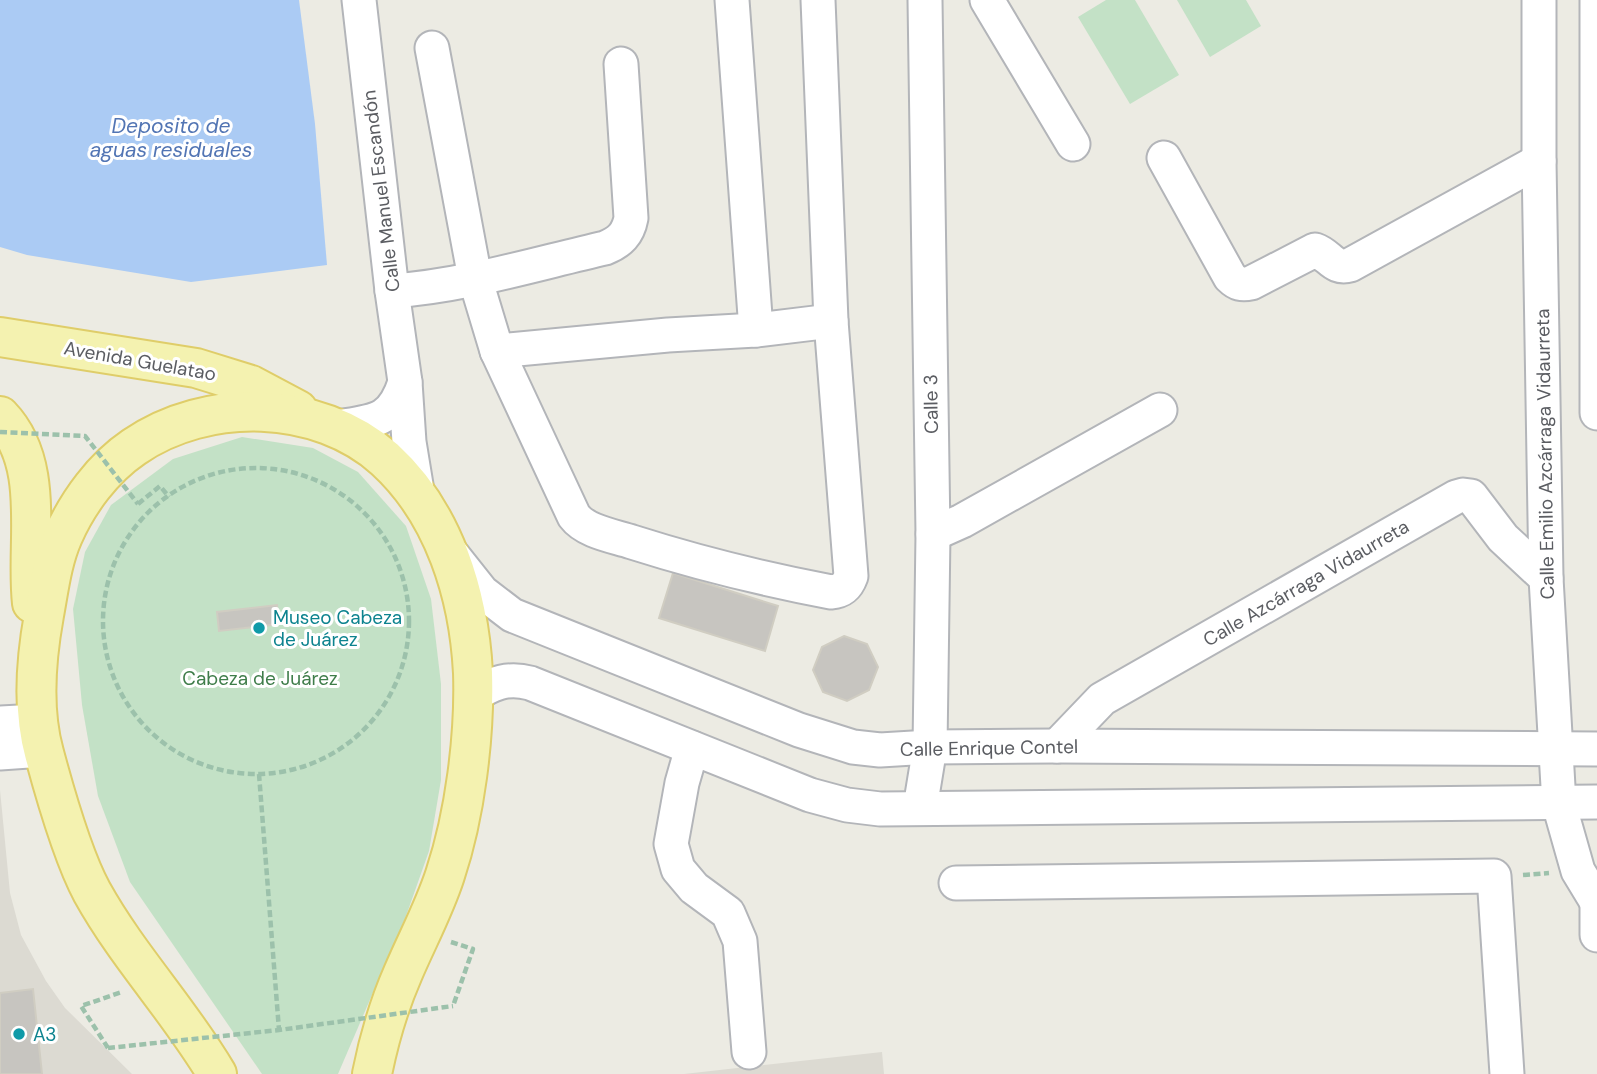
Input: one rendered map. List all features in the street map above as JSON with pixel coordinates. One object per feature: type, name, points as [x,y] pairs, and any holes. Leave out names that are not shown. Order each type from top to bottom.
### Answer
[{"type":"main road","name":"Avenida Guelatao","points":[[0,337],[196,368],[224,375],[282,400],[361,441],[384,458],[418,497],[442,538],[465,611],[473,672],[466,783],[454,845],[435,904],[387,1014],[372,1074]]},
{"type":"main road","points":[[38,646],[51,574],[63,535],[96,483],[111,465],[129,450],[163,430],[206,417],[257,412],[324,423]]},
{"type":"main road","points":[[0,416],[23,457],[29,481],[32,505],[30,589],[38,646],[41,736],[79,860],[91,890],[218,1074]]},
{"type":"street","name":"Calle Manuel Escandón","points":[[359,0],[418,497]]},
{"type":"street","points":[[732,0],[756,330]]},
{"type":"street","points":[[432,48],[475,278],[497,351],[578,521],[587,527],[681,558],[759,578],[831,592],[845,588],[851,576],[831,321],[818,0]]},
{"type":"street","name":"Calle 3","points":[[920,808],[930,747],[933,534],[925,0]]},
{"type":"street","points":[[987,0],[1073,144]]},
{"type":"street","name":"Calle Emilio Azcárraga Vidaurreta","points":[[1539,0],[1546,578],[1559,804],[1578,871],[1596,896],[1597,935]]},
{"type":"street","points":[[1597,0],[1597,413]]},
{"type":"street","points":[[392,291],[428,289],[605,248],[623,237],[629,229],[631,218],[621,64]]},
{"type":"street","points":[[1164,158],[1230,277],[1243,285],[1315,250],[1323,253],[1334,265],[1350,265],[1539,161]]},
{"type":"street","points":[[1543,282],[1596,280]]},
{"type":"street","points":[[497,351],[668,335],[756,330],[831,321]]},
{"type":"street","points":[[324,423],[367,423],[382,417],[399,401],[405,382]]},
{"type":"street","points":[[933,534],[962,521],[1160,410]]},
{"type":"street","name":"Calle Azcárraga Vidaurreta","points":[[1057,746],[1102,699],[1456,497],[1471,496],[1503,538],[1546,578]]},
{"type":"street","name":"Calle Enrique Contel","points":[[442,538],[467,576],[489,598],[512,615],[799,730],[853,747],[880,750],[1057,746],[1597,749]]},
{"type":"street","points":[[472,697],[495,684],[518,680],[530,682],[810,795],[847,805],[880,809],[1597,802]]},
{"type":"street","points":[[0,723],[41,736]]},
{"type":"street","points":[[0,754],[41,736]]},
{"type":"street","points":[[692,748],[682,783],[671,844],[678,869],[694,888],[728,913],[736,927],[740,941],[749,1052]]},
{"type":"street","points":[[956,883],[1494,876],[1507,1074]]},
{"type":"path","points":[[0,432],[85,436],[138,505],[160,486],[169,497]]},
{"type":"path","points":[[266,469],[303,476],[327,485],[367,515],[383,535],[396,557],[404,580],[409,605],[409,631],[397,680],[386,702],[361,731],[331,754],[284,772],[233,773],[186,758],[164,744],[145,727],[130,708],[117,686],[108,662],[103,612],[107,587],[115,563],[127,541],[142,520],[169,497],[204,478],[228,471],[266,469]]},
{"type":"path","points":[[259,774],[279,1030]]},
{"type":"path","points":[[153,982],[81,1006],[108,1048],[279,1030],[453,1006],[473,949]]},
{"type":"shaded area","points":[[0,790],[10,893],[21,935],[46,981],[65,1008],[132,1074],[0,1074]]},
{"type":"shaded area","points":[[882,1052],[884,1074],[684,1074]]},
{"type":"green space","points":[[1106,0],[1135,0],[1179,75],[1130,104],[1078,17]]},
{"type":"green space","points":[[1177,0],[1246,0],[1261,26],[1210,57]]},
{"type":"green space","name":"Cabeza de Juárez","points":[[242,437],[313,448],[358,472],[406,526],[431,599],[441,684],[441,780],[429,851],[406,916],[338,1074],[262,1074],[130,882],[98,796],[82,705],[73,609],[85,552],[111,505],[173,459]]},
{"type":"water","name":"Deposito de aguas residuales","points":[[0,0],[299,0],[315,124],[327,265],[191,282],[27,255],[0,247]]},
{"type":"building","points":[[673,573],[778,606],[765,651],[659,618]]},
{"type":"building","name":"Cabeza de Juárez","points":[[277,605],[279,624],[219,631],[217,612]]},
{"type":"building","points":[[844,636],[867,644],[878,667],[869,690],[847,701],[823,692],[813,670],[822,647]]},
{"type":"building","name":"A3","points":[[33,989],[42,1074],[0,1074],[0,993]]},
{"type":"place","name":"Museo Cabeza de Juárez","points":[[259,628]]},
{"type":"place","name":"A3","points":[[19,1034]]}]
